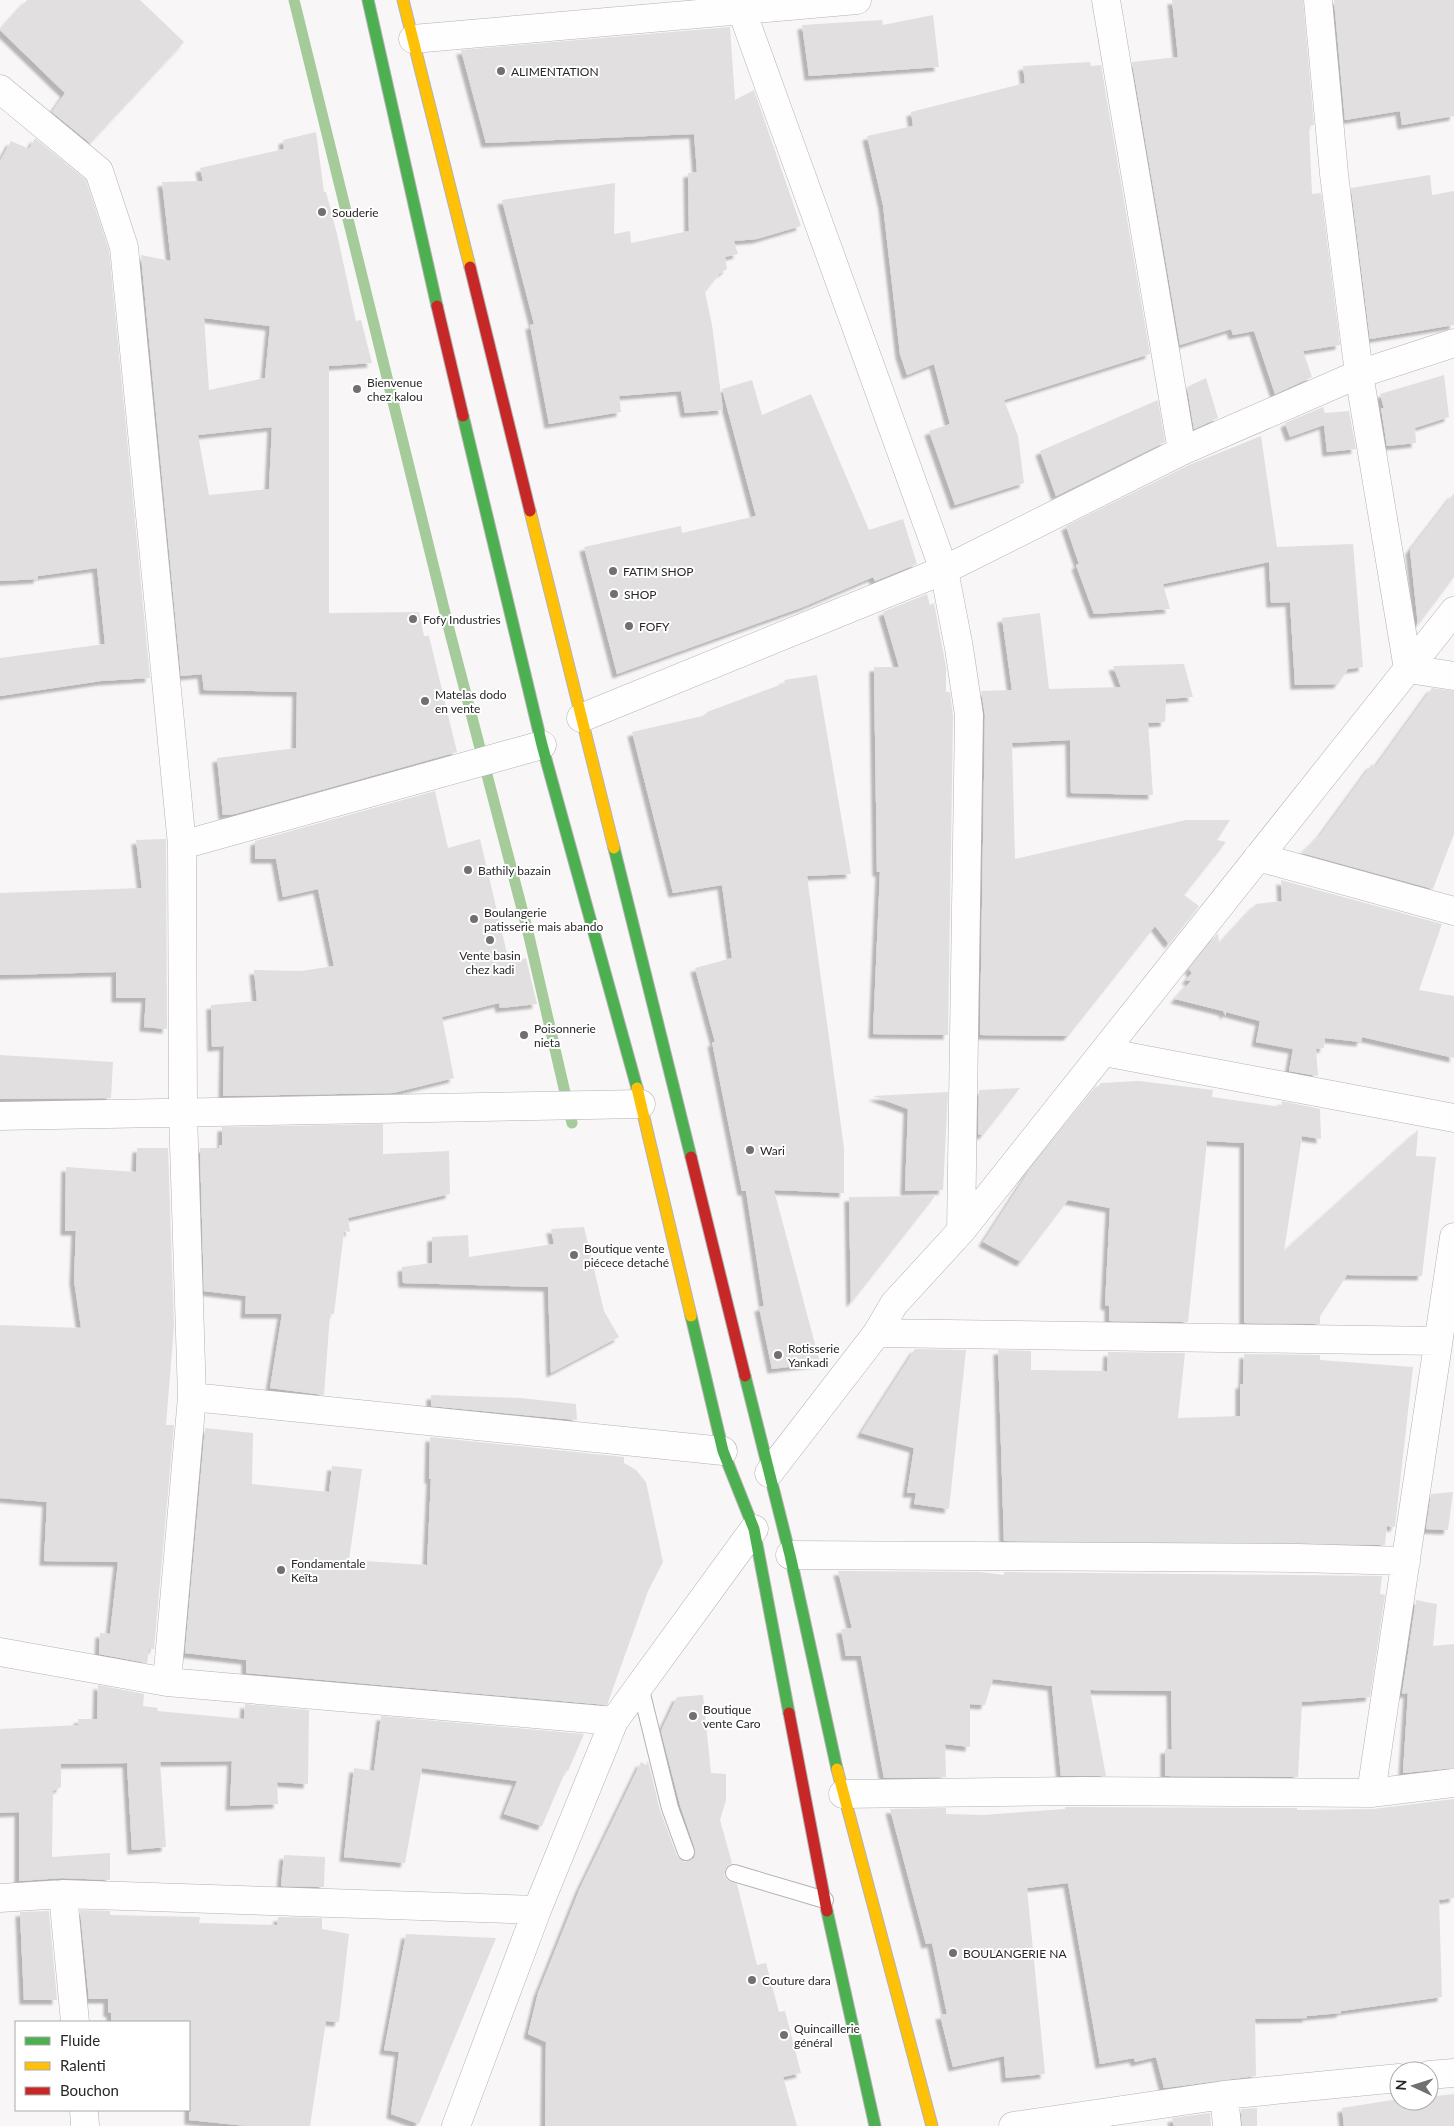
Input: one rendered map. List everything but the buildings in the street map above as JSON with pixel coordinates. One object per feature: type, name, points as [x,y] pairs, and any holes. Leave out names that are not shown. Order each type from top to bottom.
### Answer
[{"type":"main road","points":[[368,0],[439,313],[542,745],[642,1104],[723,1451],[754,1529],[825,1900],[875,2126]]},
{"type":"main road","points":[[404,0],[790,1555],[843,1794],[932,2126]]},
{"type":"street","points":[[413,39],[739,5],[857,0]]},
{"type":"street","points":[[1106,0],[1182,451]]},
{"type":"street","points":[[1318,0],[1334,174],[1359,374],[1408,669]]},
{"type":"street","points":[[739,5],[944,570],[959,648],[970,715],[961,1231]]},
{"type":"street","points":[[0,89],[99,171],[124,247],[182,845],[183,1113],[192,1397],[166,1682]]},
{"type":"street","points":[[581,718],[944,570],[1182,451],[1359,374],[1454,343]]},
{"type":"street","points":[[769,1473],[877,1333],[894,1304],[961,1231],[1454,610]]},
{"type":"street","points":[[1408,669],[1454,676]]},
{"type":"street","points":[[182,845],[542,745]]},
{"type":"street","points":[[1258,857],[1454,911]]},
{"type":"street","points":[[1104,1052],[1454,1118]]},
{"type":"street","points":[[0,1116],[642,1104]]},
{"type":"street","points":[[1371,1793],[1454,1237]]},
{"type":"street","points":[[877,1333],[1438,1341]]},
{"type":"street","points":[[192,1397],[723,1451]]},
{"type":"street","points":[[456,2126],[537,1910],[614,1721],[754,1529]]},
{"type":"street","points":[[790,1555],[1298,1558],[1406,1561]]},
{"type":"street","points":[[0,1652],[166,1682],[614,1721]]},
{"type":"street","points":[[843,1794],[1081,1791],[1371,1793],[1454,1783]]},
{"type":"street","points":[[0,1898],[63,1894],[537,1910]]},
{"type":"street","points":[[63,1894],[76,2021]]},
{"type":"street","points":[[1439,2074],[1454,2072]]},
{"type":"street","points":[[1013,2126],[1224,2095],[1389,2079]]},
{"type":"street","points":[[1224,2095],[1227,2126]]},
{"type":"street","points":[[84,2111],[85,2126]]},
{"type":"lane","points":[[640,1686],[670,1808],[686,1852]]},
{"type":"lane","points":[[734,1873],[825,1900]]},
{"type":"waterway","points":[[294,0],[450,633],[528,932],[572,1123]]},
{"type":"traffic: fast","points":[[368,0],[437,306]]},
{"type":"traffic: fast","points":[[463,416],[542,745],[637,1088]]},
{"type":"traffic: fast","points":[[614,848],[691,1157]]},
{"type":"traffic: fast","points":[[691,1316],[723,1451],[754,1529],[789,1713]]},
{"type":"traffic: fast","points":[[745,1376],[790,1555],[837,1769]]},
{"type":"traffic: fast","points":[[827,1911],[875,2126]]},
{"type":"traffic: slow","points":[[403,0],[470,267]]},
{"type":"traffic: slow","points":[[530,511],[614,848]]},
{"type":"traffic: slow","points":[[637,1088],[691,1316]]},
{"type":"traffic: slow","points":[[837,1769],[932,2126]]},
{"type":"traffic: jam","points":[[470,267],[530,511]]},
{"type":"traffic: jam","points":[[437,306],[463,416]]},
{"type":"traffic: jam","points":[[691,1157],[745,1376]]},
{"type":"traffic: jam","points":[[789,1713],[827,1911]]},
{"type":"place","name":"ALIMENTATION","points":[[501,71]]},
{"type":"place","name":"Souderie","points":[[322,212]]},
{"type":"place","name":"Bienvenue chez kalou","points":[[357,389]]},
{"type":"place","name":"FATIM SHOP","points":[[613,571]]},
{"type":"place","name":"SHOP","points":[[614,594]]},
{"type":"place","name":"Fofy Industries","points":[[413,619]]},
{"type":"place","name":"FOFY","points":[[629,626]]},
{"type":"place","name":"Matelas dodo en vente","points":[[425,701]]},
{"type":"place","name":"Bathily bazain","points":[[468,870]]},
{"type":"place","name":"Boulangerie patisserie mais abando","points":[[474,919]]},
{"type":"place","name":"Vente basin chez kadi","points":[[490,940]]},
{"type":"place","name":"Poisonnerie nieta","points":[[524,1035]]},
{"type":"place","name":"Wari","points":[[750,1150]]},
{"type":"place","name":"Boutique vente piécece detaché","points":[[574,1255]]},
{"type":"place","name":"Rotisserie Yankadi","points":[[778,1355]]},
{"type":"place","name":"Fondamentale Keïta","points":[[281,1570]]},
{"type":"place","name":"Boutique vente Caro","points":[[693,1716]]},
{"type":"place","name":"BOULANGERIE NA","points":[[953,1953]]},
{"type":"place","name":"Couture dara","points":[[752,1980]]},
{"type":"place","name":"Quincaillerie général","points":[[784,2035]]}]
